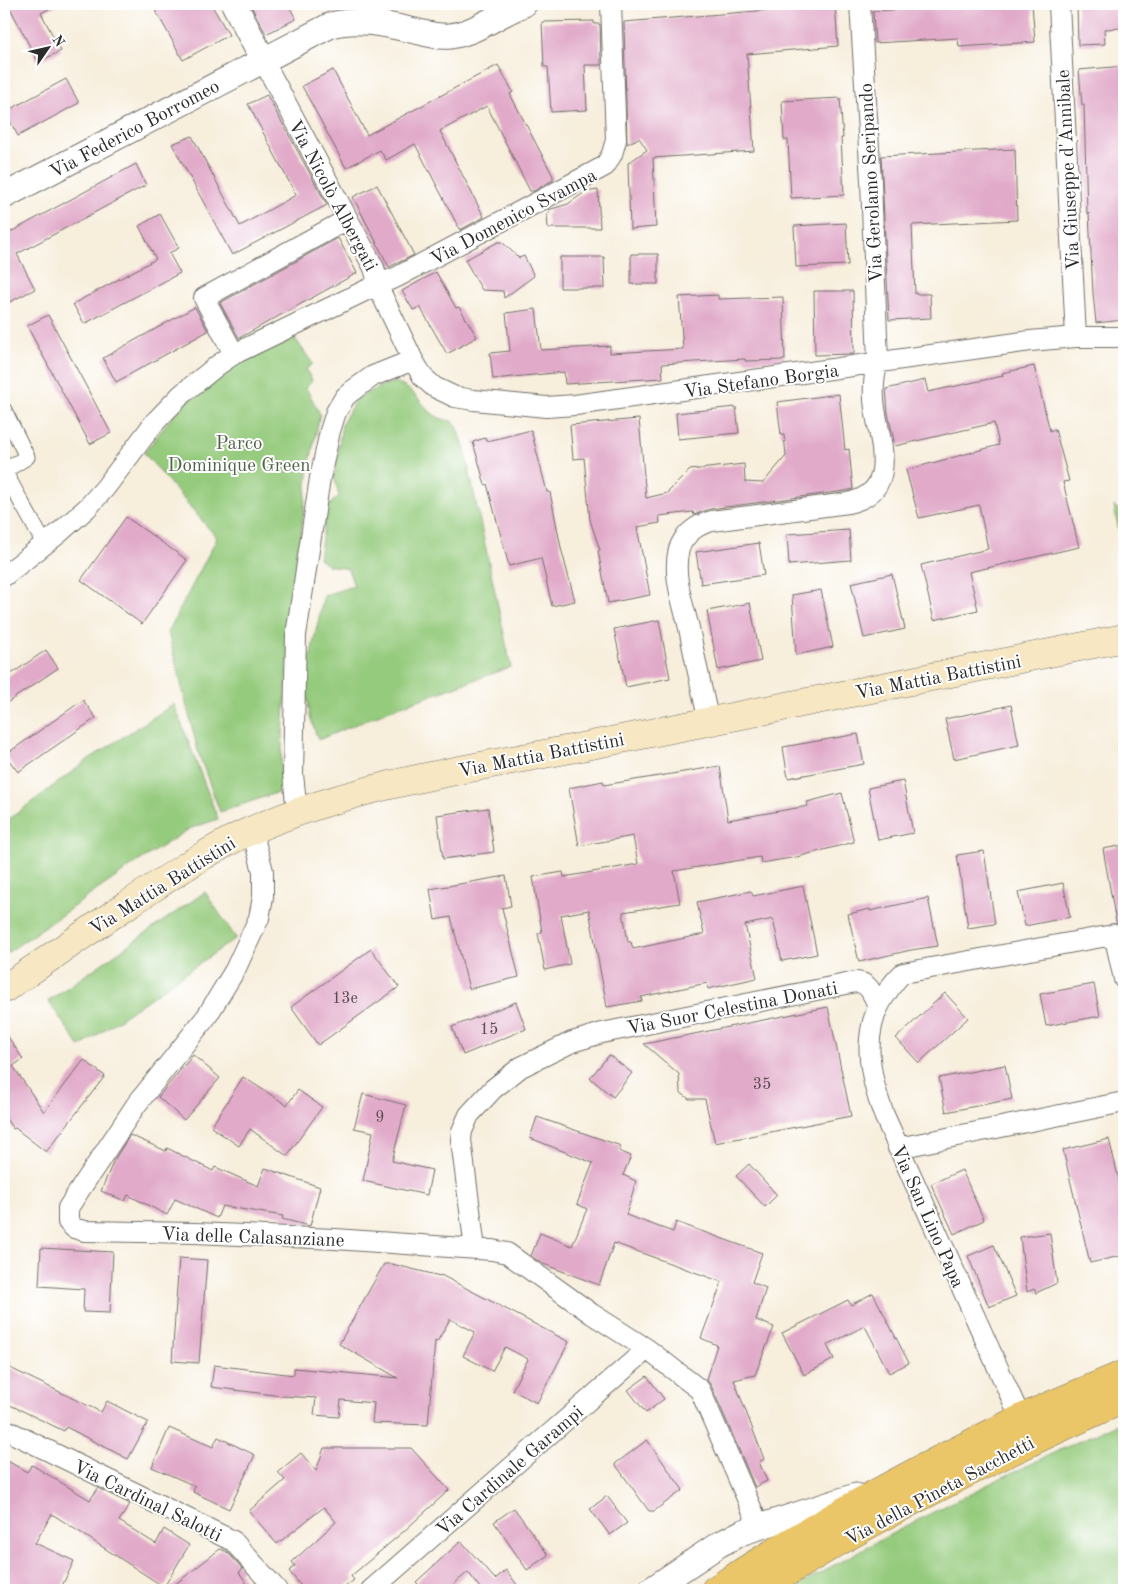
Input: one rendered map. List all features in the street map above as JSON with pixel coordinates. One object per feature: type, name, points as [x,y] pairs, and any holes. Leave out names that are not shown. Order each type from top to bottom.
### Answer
[{"type":"main road","name":"Via Mattia Battistini","points":[[4,989],[178,872],[216,849],[252,831],[347,796],[377,787],[1124,638]]},
{"type":"main road","name":"Via della Pineta Sacchetti","points":[[715,1590],[760,1561],[888,1487],[1021,1419],[1124,1374]]},
{"type":"main road","name":"Via della Pineta Sacchetti","points":[[759,1590],[892,1512],[1035,1439],[1124,1399]]},
{"type":"street","points":[[234,4],[263,60]]},
{"type":"street","name":"Via Domenico Svampa","points":[[4,576],[45,544],[96,498],[154,423],[176,400],[234,354],[379,284],[398,277],[601,169],[607,164],[616,140],[611,4]]},
{"type":"street","name":"Via Gerolamo Seripando","points":[[709,722],[678,582],[680,546],[692,530],[707,522],[848,503],[860,499],[868,494],[880,478],[884,461],[874,402],[873,380],[878,362],[871,181],[860,4]]},
{"type":"street","name":"Via Giuseppe d'Annibale","points":[[1059,4],[1076,337]]},
{"type":"street","name":"Via Federico Borromeo","points":[[4,196],[320,30],[344,22],[373,23],[432,35],[450,36],[466,32],[515,7]]},
{"type":"street","name":"Via Nicolò Albergati","points":[[263,60],[374,268],[382,293],[413,360]]},
{"type":"street","points":[[234,354],[204,298],[348,220]]},
{"type":"street","name":"Via Stefano Borgia","points":[[413,360],[426,380],[449,395],[474,400],[546,407],[575,406],[1030,341],[1076,337],[1124,337]]},
{"type":"street","points":[[297,813],[293,774],[296,636],[320,478],[333,418],[345,398],[359,384],[413,360]]},
{"type":"street","points":[[4,410],[27,457],[4,471],[45,544]]},
{"type":"street","name":"Via delle Calasanziane","points":[[252,831],[263,871],[264,890],[258,918],[235,970],[207,1016],[136,1105],[75,1197],[68,1208],[68,1222],[74,1228],[84,1231],[195,1233],[335,1239],[500,1251],[511,1255],[592,1314],[647,1349],[700,1390],[759,1526]]},
{"type":"street","points":[[878,1006],[897,978],[906,972],[1119,933],[1124,979]]},
{"type":"street","name":"Via Suor Celestina Donati","points":[[476,1249],[462,1160],[462,1131],[472,1110],[505,1079],[521,1067],[572,1042],[602,1034],[856,982],[864,983],[867,986],[878,1006]]},
{"type":"street","name":"Via San Lino Papa","points":[[878,1006],[869,1046],[871,1072],[876,1095],[898,1148],[1021,1419]]},
{"type":"street","points":[[898,1148],[1124,1102]]},
{"type":"street","name":"Via Cardinale Garampi","points":[[371,1590],[647,1349]]},
{"type":"street","name":"Via Cardinal Salotti","points":[[4,1430],[233,1541],[277,1590]]},
{"type":"street","name":"Via della Pineta Sacchetti","points":[[651,1590],[718,1545],[737,1535],[759,1526],[888,1487]]},
{"type":"green space","name":"Parco Dominique Green","points":[[294,337],[313,364],[306,369],[312,381],[306,388],[320,414],[309,467],[291,617],[279,792],[220,812],[199,755],[168,632],[217,538],[144,453],[167,422],[195,394],[235,366],[264,350]]},
{"type":"green space","points":[[396,382],[413,393],[435,416],[452,421],[457,426],[464,446],[511,667],[390,710],[318,740],[310,716],[305,681],[324,595],[354,586],[348,569],[327,565],[319,558],[327,507],[339,496],[334,476],[342,424],[356,399],[385,384]]},
{"type":"green space","points":[[1114,506],[1124,515],[1124,554]]},
{"type":"green space","points":[[174,704],[218,819],[189,829],[136,863],[4,955],[4,823],[89,759]]},
{"type":"green space","points":[[205,892],[236,938],[80,1047],[48,1001]]},
{"type":"green space","points":[[1124,1421],[1124,1590],[790,1590],[872,1544],[955,1501]]},
{"type":"building","points":[[8,4],[59,4],[41,13],[61,51],[38,62]]},
{"type":"building","points":[[152,4],[211,4],[229,35],[183,60]]},
{"type":"building","points":[[250,4],[288,4],[296,19],[266,34]]},
{"type":"building","points":[[835,4],[838,46],[747,54],[754,151],[653,158],[656,227],[630,229],[628,163],[647,150],[639,138],[627,144],[624,22],[769,10],[768,7]]},
{"type":"building","points":[[1032,4],[1035,42],[959,47],[958,38],[875,43],[873,11]]},
{"type":"building","points":[[1077,4],[1124,4],[1124,28],[1104,29],[1105,44],[1078,45]]},
{"type":"building","points":[[594,21],[594,24],[600,24],[601,65],[585,65],[587,110],[551,112],[548,67],[544,67],[542,22]]},
{"type":"building","points":[[498,65],[513,92],[510,94],[553,176],[553,180],[534,191],[530,191],[487,106],[440,131],[484,217],[460,230],[415,144],[386,160],[380,150],[346,168],[302,86],[333,70],[367,135]]},
{"type":"building","points":[[1124,66],[1124,320],[1096,323],[1089,213],[1087,213],[1084,105],[1082,105],[1079,70]]},
{"type":"building","points":[[66,79],[79,103],[18,136],[5,112]]},
{"type":"building","points":[[267,95],[327,205],[232,255],[172,144],[192,136],[240,226],[296,195],[248,104]]},
{"type":"building","points":[[840,98],[844,195],[791,198],[788,140],[784,140],[782,101]]},
{"type":"building","points":[[1015,149],[1017,220],[912,225],[915,294],[930,294],[931,318],[889,320],[881,156]]},
{"type":"building","points":[[136,164],[146,185],[17,254],[35,289],[4,305],[4,226],[7,234]]},
{"type":"building","points":[[377,185],[414,255],[389,267],[353,197]]},
{"type":"building","points":[[598,190],[600,228],[548,228],[547,214],[550,213],[548,210],[568,204],[585,192]]},
{"type":"building","points":[[160,214],[179,248],[169,253],[180,273],[84,324],[73,304],[156,259],[139,226]]},
{"type":"building","points":[[846,223],[848,265],[796,267],[794,226]]},
{"type":"building","points":[[338,238],[357,273],[239,338],[220,303]]},
{"type":"building","points":[[498,242],[502,242],[519,258],[524,256],[534,276],[504,298],[503,291],[482,290],[465,260]]},
{"type":"building","points":[[631,254],[658,254],[658,284],[631,284]]},
{"type":"building","points":[[560,257],[604,257],[605,288],[560,288]]},
{"type":"building","points":[[436,272],[456,308],[459,307],[477,337],[447,354],[420,307],[413,310],[402,291]]},
{"type":"building","points":[[814,291],[853,291],[854,354],[815,355]]},
{"type":"building","points":[[718,295],[718,299],[783,297],[785,360],[745,361],[745,359],[662,364],[663,378],[565,384],[564,372],[493,379],[490,353],[510,351],[506,313],[536,309],[541,350],[610,346],[610,353],[683,349],[679,297]]},
{"type":"building","points":[[195,307],[208,331],[116,382],[103,358]]},
{"type":"building","points":[[48,315],[111,433],[90,444],[27,326]]},
{"type":"building","points":[[1034,366],[1050,431],[1055,429],[1069,481],[1063,482],[1079,547],[969,572],[978,610],[934,620],[921,565],[988,549],[979,505],[919,518],[906,470],[999,445],[994,423],[895,446],[888,413],[886,389],[925,380],[928,392],[1003,376],[1002,373]]},
{"type":"building","points":[[839,394],[845,450],[849,449],[853,489],[710,509],[694,515],[693,512],[659,516],[660,523],[637,527],[650,595],[608,603],[598,551],[600,550],[590,520],[584,458],[573,459],[570,425],[639,419],[646,498],[667,493],[690,470],[744,464],[745,482],[763,483],[786,456],[777,402]]},
{"type":"building","points":[[736,407],[739,433],[678,439],[676,413]]},
{"type":"building","points":[[531,430],[547,492],[550,492],[561,548],[575,601],[552,606],[541,558],[509,566],[487,484],[485,485],[473,442],[485,438],[486,441],[496,439]]},
{"type":"building","points":[[126,517],[187,560],[142,624],[81,580]]},
{"type":"building","points":[[849,530],[851,560],[789,565],[787,534]]},
{"type":"building","points":[[759,543],[764,575],[701,584],[696,552]]},
{"type":"building","points":[[892,574],[905,629],[864,638],[851,583]]},
{"type":"building","points":[[821,590],[833,647],[796,655],[792,595]]},
{"type":"building","points":[[750,603],[761,661],[718,670],[707,611]]},
{"type":"building","points":[[659,620],[670,678],[626,687],[614,629]]},
{"type":"building","points":[[46,650],[58,668],[4,705],[4,679]]},
{"type":"building","points":[[83,700],[96,718],[18,772],[5,755]]},
{"type":"building","points":[[1011,705],[1019,745],[954,759],[945,719]]},
{"type":"building","points":[[858,734],[864,764],[788,778],[783,747]]},
{"type":"building","points":[[720,766],[728,820],[808,806],[807,802],[842,793],[854,842],[797,857],[761,863],[760,857],[674,871],[680,903],[623,912],[628,942],[631,942],[633,949],[704,934],[697,902],[751,891],[753,896],[803,886],[817,954],[782,961],[773,919],[745,925],[757,978],[708,989],[707,983],[641,997],[642,1001],[607,1007],[589,910],[561,915],[570,964],[545,970],[538,933],[542,932],[533,877],[563,872],[564,877],[638,864],[633,836],[579,846],[569,788],[603,781],[604,785]]},
{"type":"building","points":[[903,781],[913,833],[878,840],[868,788]]},
{"type":"building","points":[[488,808],[494,852],[443,859],[437,815]]},
{"type":"building","points":[[1124,845],[1124,921],[1116,922],[1103,849]]},
{"type":"building","points":[[984,851],[995,924],[968,928],[957,855]]},
{"type":"building","points":[[506,876],[511,906],[502,908],[519,977],[469,989],[451,917],[435,920],[430,889]]},
{"type":"building","points":[[1063,883],[1070,917],[1025,926],[1018,892]]},
{"type":"building","points":[[928,898],[938,946],[859,962],[848,914]]},
{"type":"building","points":[[371,949],[399,987],[318,1045],[291,1007]]},
{"type":"building","points":[[1094,984],[1100,1016],[1046,1026],[1040,994]]},
{"type":"building","points":[[945,993],[968,1018],[919,1063],[896,1038]]},
{"type":"building","points":[[516,1002],[526,1029],[463,1055],[452,1027]]},
{"type":"building","points":[[828,1007],[851,1116],[715,1143],[705,1099],[689,1099],[680,1092],[679,1074],[644,1044]]},
{"type":"building","points":[[4,1031],[23,1059],[13,1066],[44,1112],[84,1060],[105,1076],[46,1152],[15,1128],[13,1129],[4,1116]]},
{"type":"building","points":[[193,1055],[220,1078],[184,1120],[158,1097]]},
{"type":"building","points":[[609,1055],[632,1073],[613,1097],[590,1078]]},
{"type":"building","points":[[1005,1065],[1012,1099],[946,1112],[939,1078]]},
{"type":"building","points":[[243,1077],[287,1105],[298,1090],[322,1107],[287,1156],[250,1129],[239,1146],[211,1127]]},
{"type":"building","points":[[363,1094],[406,1105],[392,1161],[432,1170],[427,1195],[363,1181],[373,1132],[354,1128]]},
{"type":"building","points":[[537,1117],[621,1146],[619,1151],[631,1156],[623,1175],[636,1181],[626,1215],[673,1232],[676,1222],[762,1253],[752,1282],[766,1288],[756,1320],[774,1327],[755,1375],[734,1380],[764,1459],[759,1462],[767,1481],[755,1487],[711,1385],[706,1379],[717,1345],[701,1338],[722,1282],[614,1243],[599,1285],[543,1264],[531,1256],[540,1233],[572,1246],[587,1209],[577,1204],[593,1163],[530,1138]]},
{"type":"building","points":[[130,1135],[166,1151],[167,1148],[213,1171],[215,1167],[258,1186],[265,1168],[320,1187],[310,1226],[282,1219],[283,1216],[222,1206],[217,1218],[175,1199],[167,1215],[128,1195],[125,1201],[101,1191],[114,1160]]},
{"type":"building","points":[[1109,1139],[1124,1201],[1124,1255],[1090,1263],[1063,1150]]},
{"type":"building","points":[[749,1164],[777,1195],[765,1207],[736,1176]]},
{"type":"building","points":[[962,1170],[984,1220],[954,1234],[931,1184]]},
{"type":"building","points":[[1050,1233],[1057,1283],[1036,1293],[1034,1289],[1027,1292],[1020,1237]]},
{"type":"building","points":[[994,1245],[1016,1296],[989,1307],[968,1256]]},
{"type":"building","points":[[41,1248],[113,1252],[110,1313],[83,1312],[84,1289],[39,1286]]},
{"type":"building","points":[[179,1258],[207,1260],[199,1363],[172,1361]]},
{"type":"building","points":[[384,1264],[392,1264],[441,1275],[569,1342],[537,1403],[512,1390],[528,1359],[505,1347],[492,1371],[463,1356],[475,1332],[450,1319],[437,1342],[435,1341],[428,1425],[372,1423],[374,1403],[341,1400],[339,1417],[314,1415],[316,1398],[282,1396],[211,1387],[214,1365],[294,1375],[294,1368],[398,1378],[339,1344]]},
{"type":"building","points":[[873,1293],[909,1363],[889,1373],[865,1326],[827,1345],[834,1359],[804,1375],[782,1333],[848,1300],[851,1305]]},
{"type":"building","points":[[4,1365],[101,1412],[107,1401],[148,1422],[128,1459],[66,1427],[64,1431],[4,1402]]},
{"type":"building","points":[[647,1376],[664,1399],[646,1413],[628,1390]]},
{"type":"building","points":[[169,1428],[213,1447],[218,1437],[255,1455],[229,1509],[193,1492],[195,1486],[152,1467]]},
{"type":"building","points":[[647,1440],[683,1490],[654,1511],[649,1511],[615,1464]]},
{"type":"building","points":[[324,1448],[411,1448],[449,1490],[351,1576],[354,1580],[341,1590],[304,1590],[289,1571],[295,1566],[292,1562],[336,1522],[324,1507],[277,1544],[249,1511],[285,1480],[278,1472],[301,1453],[316,1471]]},
{"type":"building","points":[[4,1459],[27,1472],[32,1465],[90,1500],[98,1488],[130,1504],[119,1521],[156,1544],[164,1529],[189,1545],[164,1587],[52,1514],[35,1543],[74,1561],[60,1590],[4,1590]]},
{"type":"building","points":[[607,1496],[627,1523],[610,1535],[590,1509]]},
{"type":"building","points":[[514,1508],[548,1555],[527,1570],[494,1522]]},
{"type":"building","points":[[461,1541],[495,1579],[506,1570],[521,1590],[480,1590],[468,1572],[447,1590],[424,1590],[416,1582]]},
{"type":"building","points":[[220,1549],[227,1552],[243,1569],[239,1572],[251,1590],[168,1590]]}]
